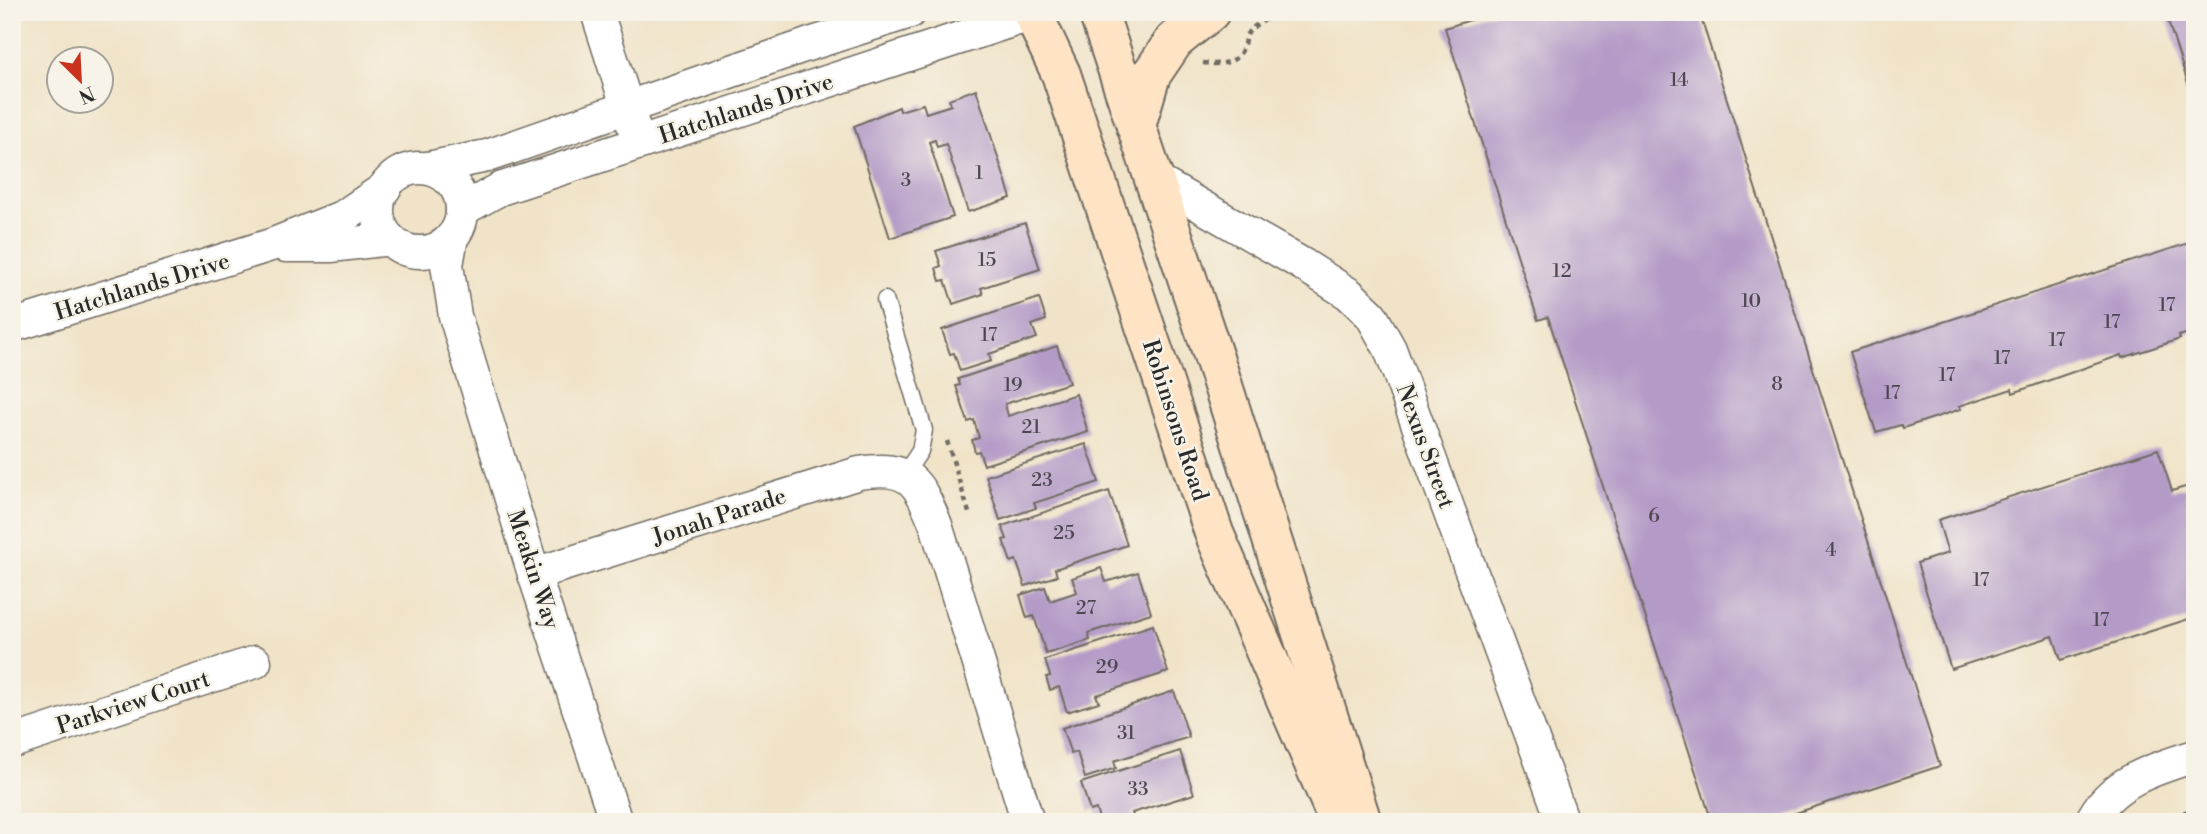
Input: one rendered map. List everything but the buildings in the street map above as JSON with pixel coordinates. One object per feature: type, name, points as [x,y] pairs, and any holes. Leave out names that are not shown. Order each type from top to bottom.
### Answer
[{"type":"main road","points":[[1098,12],[1256,487],[1362,822]]},
{"type":"main road","points":[[1136,125],[1151,75],[1174,41],[1210,12]]},
{"type":"main road","name":"Robinsons Road","points":[[1035,13],[1061,74],[1214,533],[1339,822]]},
{"type":"street","points":[[597,12],[639,142]]},
{"type":"street","name":"Hatchlands Drive","points":[[428,169],[487,156],[910,12]]},
{"type":"street","name":"Hatchlands Drive","points":[[457,223],[500,189],[1035,13]]},
{"type":"street","points":[[415,168],[439,173],[456,187],[457,223],[443,245],[431,250],[399,244],[382,228],[379,201],[385,188],[392,178],[415,168]]},
{"type":"street","name":"Nexus Street","points":[[1154,179],[1311,270],[1349,294],[1371,315],[1390,349],[1563,822]]},
{"type":"street","name":"Hatchlands Drive","points":[[12,326],[271,245],[344,216],[385,188]]},
{"type":"street","name":"Meakin Way","points":[[457,223],[447,265],[455,316],[534,575],[616,822]]},
{"type":"street","name":"Hatchlands Drive","points":[[271,245],[399,244]]},
{"type":"street","name":"Meakin Way","points":[[399,244],[429,272],[455,316]]},
{"type":"street","name":"Jonah Parade","points":[[534,575],[859,472],[892,470],[904,475]]},
{"type":"street","points":[[904,475],[915,483],[924,496],[936,525],[1028,822]]},
{"type":"street","name":"Parkview Court","points":[[12,742],[255,662]]},
{"type":"street","points":[[2091,822],[2095,813],[2118,789],[2154,769],[2195,756]]},
{"type":"lane","points":[[885,300],[924,429],[920,451],[904,475]]},
{"type":"path","points":[[2155,822],[2195,809]]}]
